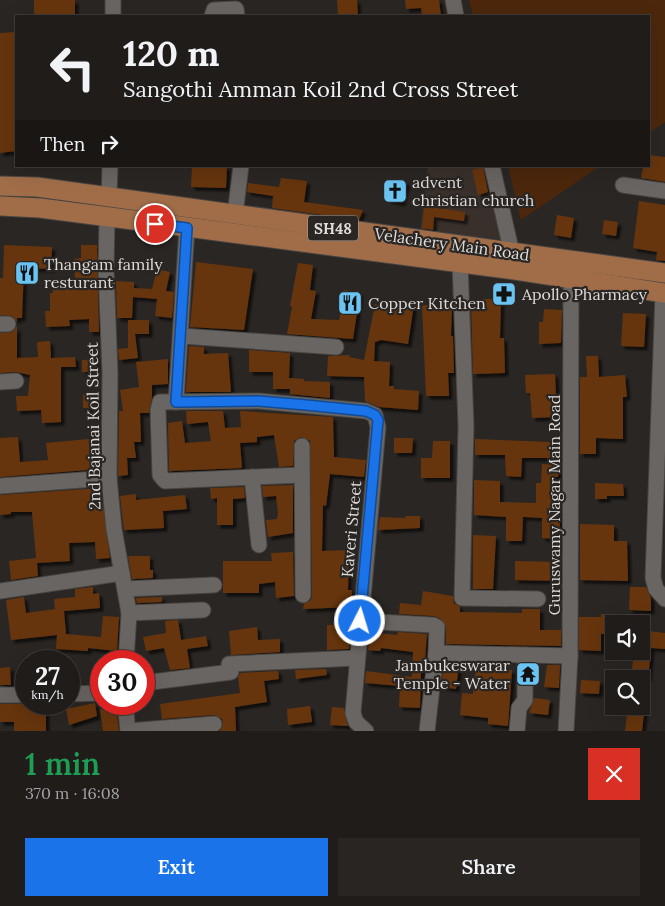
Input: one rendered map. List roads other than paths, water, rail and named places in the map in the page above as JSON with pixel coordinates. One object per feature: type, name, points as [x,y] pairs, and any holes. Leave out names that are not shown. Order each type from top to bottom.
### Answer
[{"type":"main road","name":"Velachery Main Road","points":[[0,186],[37,187],[665,273]]},
{"type":"main road","points":[[107,218],[109,198]]},
{"type":"main road","name":"Velachery Main Road","points":[[0,206],[40,208],[515,270],[664,293]]},
{"type":"street","points":[[113,0],[113,15]]},
{"type":"street","points":[[453,0],[456,15]]},
{"type":"street","points":[[212,15],[214,10],[236,9],[237,15]]},
{"type":"street","points":[[109,198],[110,167]]},
{"type":"street","points":[[231,214],[233,167]]},
{"type":"street","points":[[231,214],[242,167]]},
{"type":"street","points":[[492,167],[515,270]]},
{"type":"street","points":[[623,185],[665,191]]},
{"type":"street","name":"2nd Bajanai Koil Street","points":[[107,218],[106,271],[110,373],[109,478],[114,529],[129,613],[127,650]]},
{"type":"street","points":[[187,228],[182,336],[176,402],[160,402],[158,410],[160,475],[165,481],[302,475]]},
{"type":"street","points":[[460,263],[466,426],[462,598],[538,599]]},
{"type":"street","name":"Guruswamy Nagar Main Road","points":[[566,731],[570,656],[571,279]]},
{"type":"street","points":[[664,293],[660,473],[653,578],[656,588],[665,599]]},
{"type":"street","points":[[182,336],[336,347]]},
{"type":"street","points":[[0,382],[16,381]]},
{"type":"street","name":"Kaveri Street","points":[[176,402],[269,402],[366,411],[375,415],[378,427],[353,718],[366,731]]},
{"type":"street","points":[[302,446],[302,595]]},
{"type":"street","points":[[0,486],[109,478]]},
{"type":"street","points":[[252,478],[259,545]]},
{"type":"street","points":[[0,591],[122,572]]},
{"type":"street","points":[[125,589],[214,585]]},
{"type":"street","points":[[129,613],[203,610]]},
{"type":"street","points":[[360,621],[433,625],[437,627],[427,731]]},
{"type":"street","points":[[436,653],[570,656]]},
{"type":"street","points":[[517,731],[519,708],[526,700],[525,655]]},
{"type":"street","points":[[155,681],[230,668],[357,658]]},
{"type":"street","points":[[0,695],[15,695]]},
{"type":"street","points":[[126,715],[128,731],[214,724]]},
{"type":"place","name":"advent christian church","points":[[395,191]]},
{"type":"place","name":"Thangam family resturant","points":[[27,273]]},
{"type":"place","name":"Apollo Pharmacy","points":[[504,294]]},
{"type":"place","name":"Copper Kitchen","points":[[350,303]]},
{"type":"place","name":"Jambukeswarar Temple - Water","points":[[528,674]]}]
